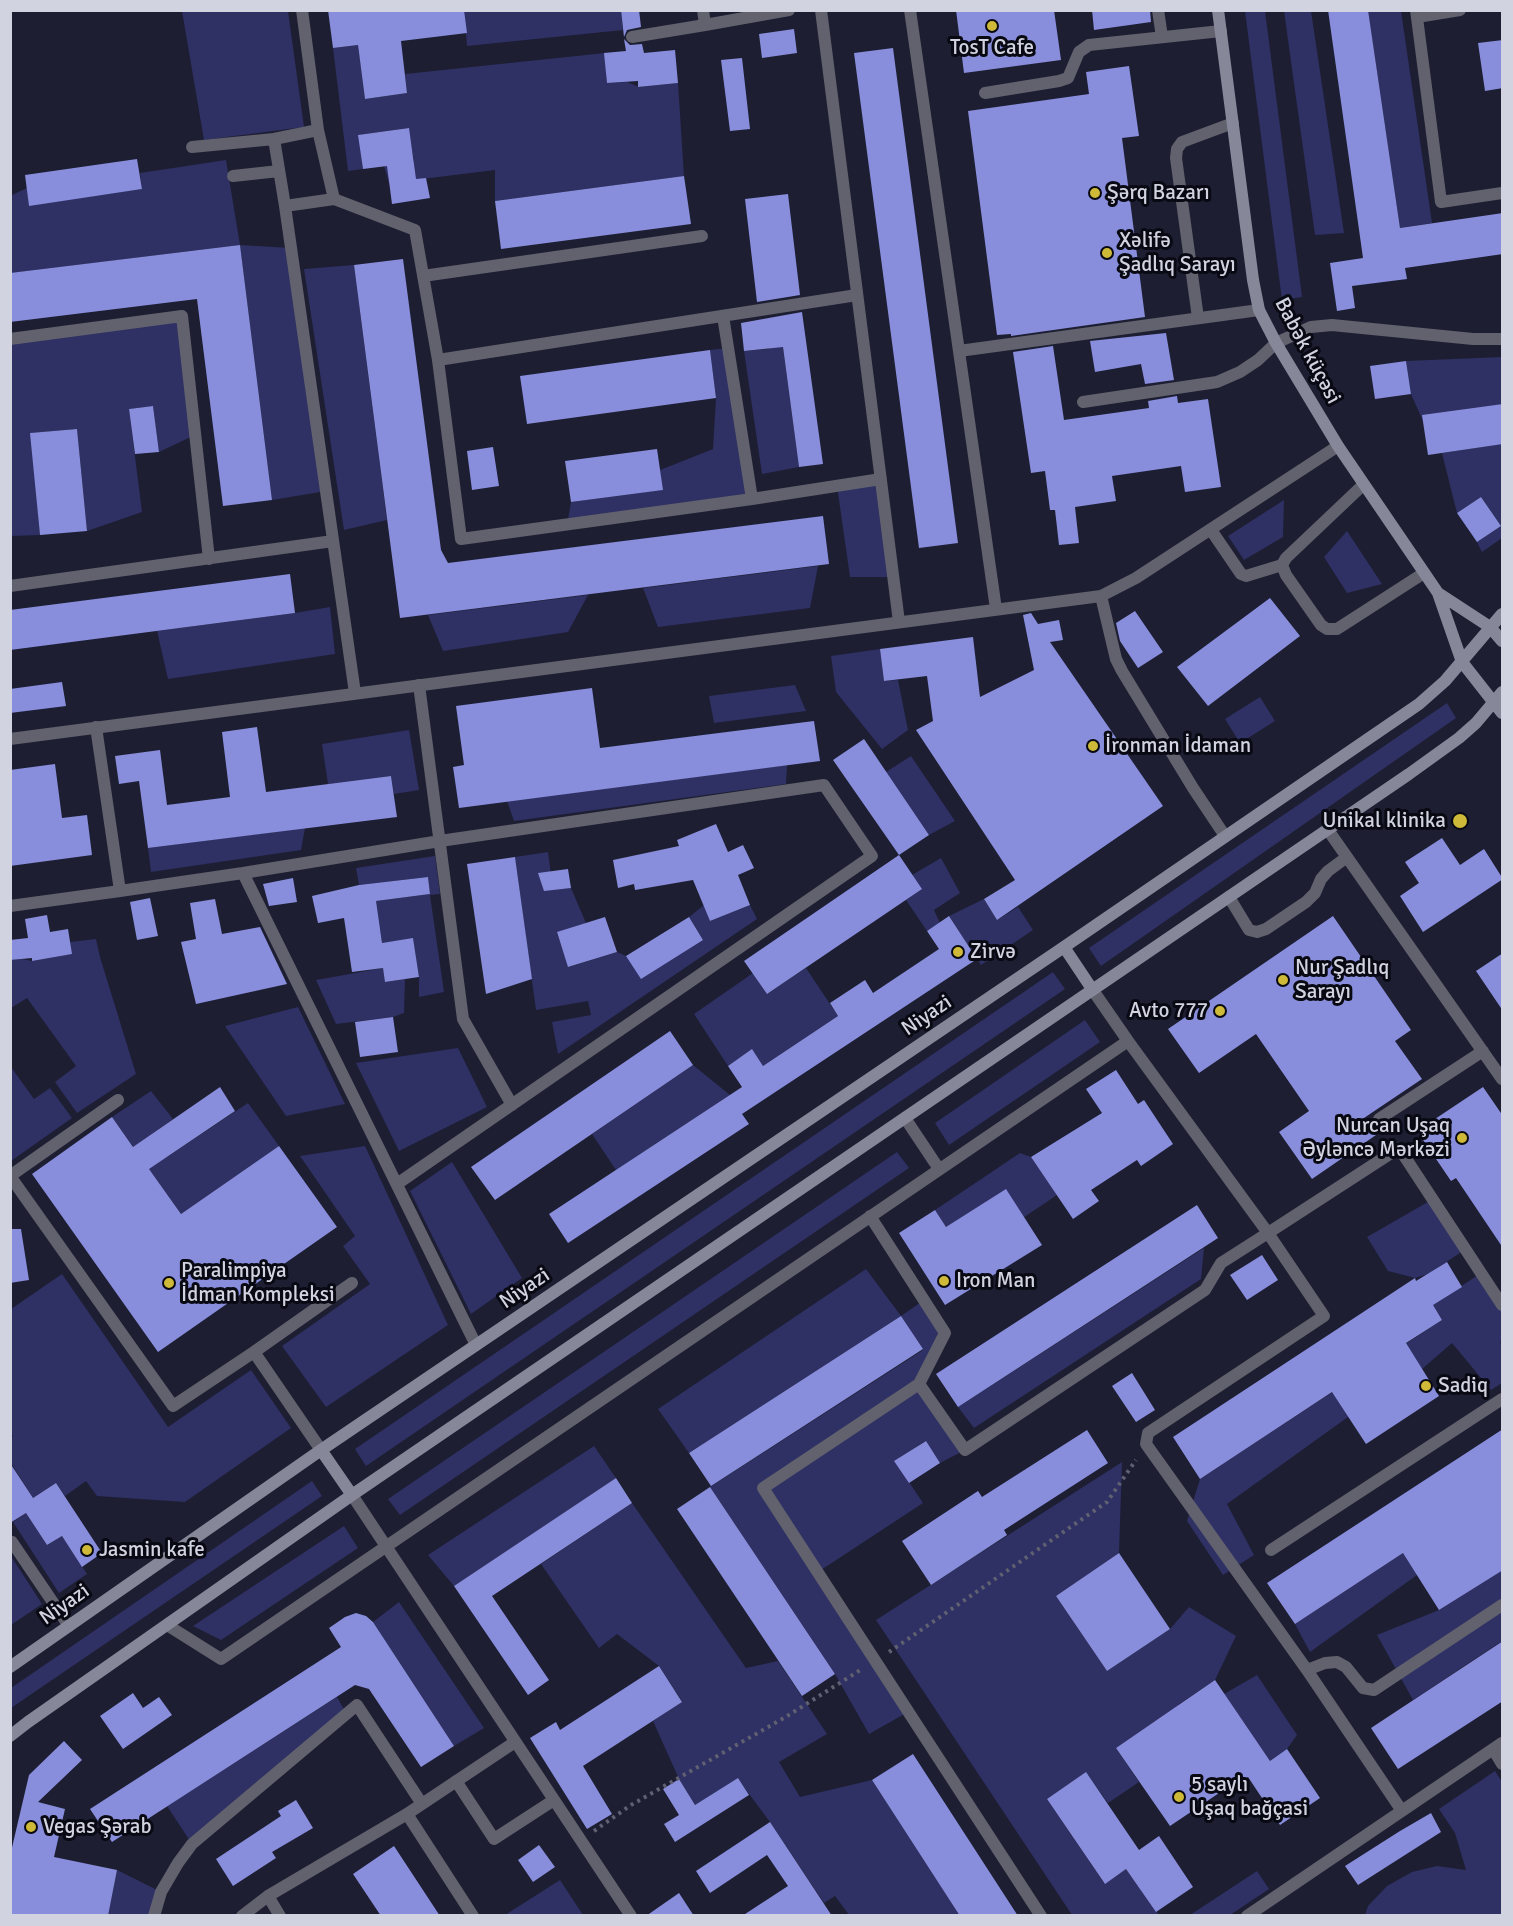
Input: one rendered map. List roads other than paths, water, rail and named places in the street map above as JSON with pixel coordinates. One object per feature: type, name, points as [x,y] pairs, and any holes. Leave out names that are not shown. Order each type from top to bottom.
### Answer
[{"type":"main road","name":"Babək küçəsi","points":[[1218,10],[1253,280],[1259,310],[1276,343],[1338,446],[1438,593]]},
{"type":"main road","points":[[1438,593],[1490,627],[1503,641]]},
{"type":"main road","points":[[10,1736],[352,1496],[1328,830],[1459,738],[1500,702],[1462,662],[1438,593]]},
{"type":"main road","points":[[1490,627],[1503,614]]},
{"type":"main road","name":"Niyazi","points":[[10,1667],[321,1450],[1419,704],[1445,681],[1490,627]]},
{"type":"main road","points":[[1064,947],[1092,989]]},
{"type":"main road","points":[[321,1450],[352,1496]]},
{"type":"street","points":[[302,10],[318,129],[334,199]]},
{"type":"street","points":[[704,10],[705,25]]},
{"type":"street","points":[[632,37],[789,10]]},
{"type":"street","points":[[821,10],[899,622]]},
{"type":"street","points":[[910,10],[996,609]]},
{"type":"street","points":[[1158,10],[1162,37]]},
{"type":"street","points":[[1460,10],[1416,14],[1441,202],[1503,193]]},
{"type":"street","points":[[985,93],[1068,78],[1078,52],[1089,45],[1221,31]]},
{"type":"street","points":[[1198,318],[1176,158],[1177,149],[1182,142],[1233,123]]},
{"type":"street","points":[[192,147],[274,139],[318,129]]},
{"type":"street","points":[[274,139],[355,693]]},
{"type":"street","points":[[233,176],[279,171]]},
{"type":"street","points":[[285,206],[334,199],[415,230],[438,360],[460,539],[881,480]]},
{"type":"street","points":[[423,276],[702,236]]},
{"type":"street","points":[[438,360],[857,295]]},
{"type":"street","points":[[959,351],[1259,310]]},
{"type":"street","points":[[10,339],[182,316],[209,559]]},
{"type":"street","points":[[723,316],[752,499]]},
{"type":"street","points":[[1083,402],[1217,382],[1249,366],[1276,343],[1311,327],[1332,326],[1473,339],[1503,339]]},
{"type":"street","points":[[10,738],[1101,596],[1136,578],[1338,446]]},
{"type":"street","points":[[1211,530],[1241,574],[1246,576],[1282,565],[1286,558],[1363,485]]},
{"type":"street","points":[[10,586],[333,542]]},
{"type":"street","points":[[1282,565],[1286,575],[1321,625],[1327,629],[1337,628],[1424,573]]},
{"type":"street","points":[[1101,596],[1116,659],[1122,671],[1225,836]]},
{"type":"street","points":[[418,685],[463,1019],[512,1105]]},
{"type":"street","points":[[96,727],[120,891]]},
{"type":"street","points":[[10,906],[824,785],[872,856],[397,1184]]},
{"type":"street","points":[[1328,830],[1503,1079]]},
{"type":"street","points":[[1229,897],[1249,930],[1257,932],[1306,902],[1315,893],[1321,879],[1328,871],[1347,857]]},
{"type":"street","points":[[243,873],[476,1345]]},
{"type":"street","points":[[1092,989],[1268,1233],[1324,1316],[1148,1433],[1146,1444],[1307,1670],[1401,1811]]},
{"type":"street","points":[[167,1625],[221,1659],[1128,1041]]},
{"type":"street","points":[[1379,1119],[1483,1051]]},
{"type":"street","points":[[118,1100],[10,1176],[173,1406],[352,1283]]},
{"type":"street","points":[[905,1118],[939,1170]]},
{"type":"street","points":[[919,1384],[965,1450],[1205,1290],[1221,1263],[1399,1149],[1503,1305]]},
{"type":"street","points":[[870,1216],[945,1334],[919,1384],[763,1488],[1041,1916]]},
{"type":"street","points":[[254,1352],[321,1450]]},
{"type":"street","points":[[1271,1550],[1503,1399]]},
{"type":"street","points":[[352,1496],[631,1916]]},
{"type":"street","points":[[12,1542],[69,1626]]},
{"type":"street","points":[[1307,1670],[1325,1663],[1337,1662],[1346,1666],[1364,1688],[1374,1690],[1503,1605]]},
{"type":"street","points":[[154,1916],[161,1893],[192,1844],[357,1705],[422,1804]]},
{"type":"street","points":[[242,1916],[268,1896],[407,1814],[515,1742]]},
{"type":"street","points":[[1247,1916],[1498,1746],[1503,1764]]},
{"type":"street","points":[[456,1781],[494,1839],[554,1800]]},
{"type":"street","points":[[407,1814],[473,1916]]},
{"type":"street","points":[[268,1896],[280,1916]]},
{"type":"place","name":"TosT Cafe","points":[[992,26]]},
{"type":"place","name":"Şərq Bazarı","points":[[1095,193]]},
{"type":"place","name":"Xəlifə Şadlıq Sarayı","points":[[1107,253]]},
{"type":"place","name":"İronman İdaman","points":[[1093,746]]},
{"type":"place","name":"Unikal klinika","points":[[1460,821]]},
{"type":"place","name":"Zirvə","points":[[958,952]]},
{"type":"place","name":"Nur Şadlıq Sarayı","points":[[1283,980]]},
{"type":"place","name":"Avto 777","points":[[1220,1011]]},
{"type":"place","name":"Nurcan Uşaq Əyləncə Mərkəzi","points":[[1462,1138]]},
{"type":"place","name":"Iron Man","points":[[944,1281]]},
{"type":"place","name":"Paralimpiya İdman Kompleksi","points":[[169,1283]]},
{"type":"place","name":"Sadiq","points":[[1426,1386]]},
{"type":"place","name":"Jasmin kafe","points":[[87,1550]]},
{"type":"place","name":"5 saylı Uşaq bağçasi","points":[[1179,1797]]},
{"type":"place","name":"Vegas Şərab","points":[[31,1827]]}]
